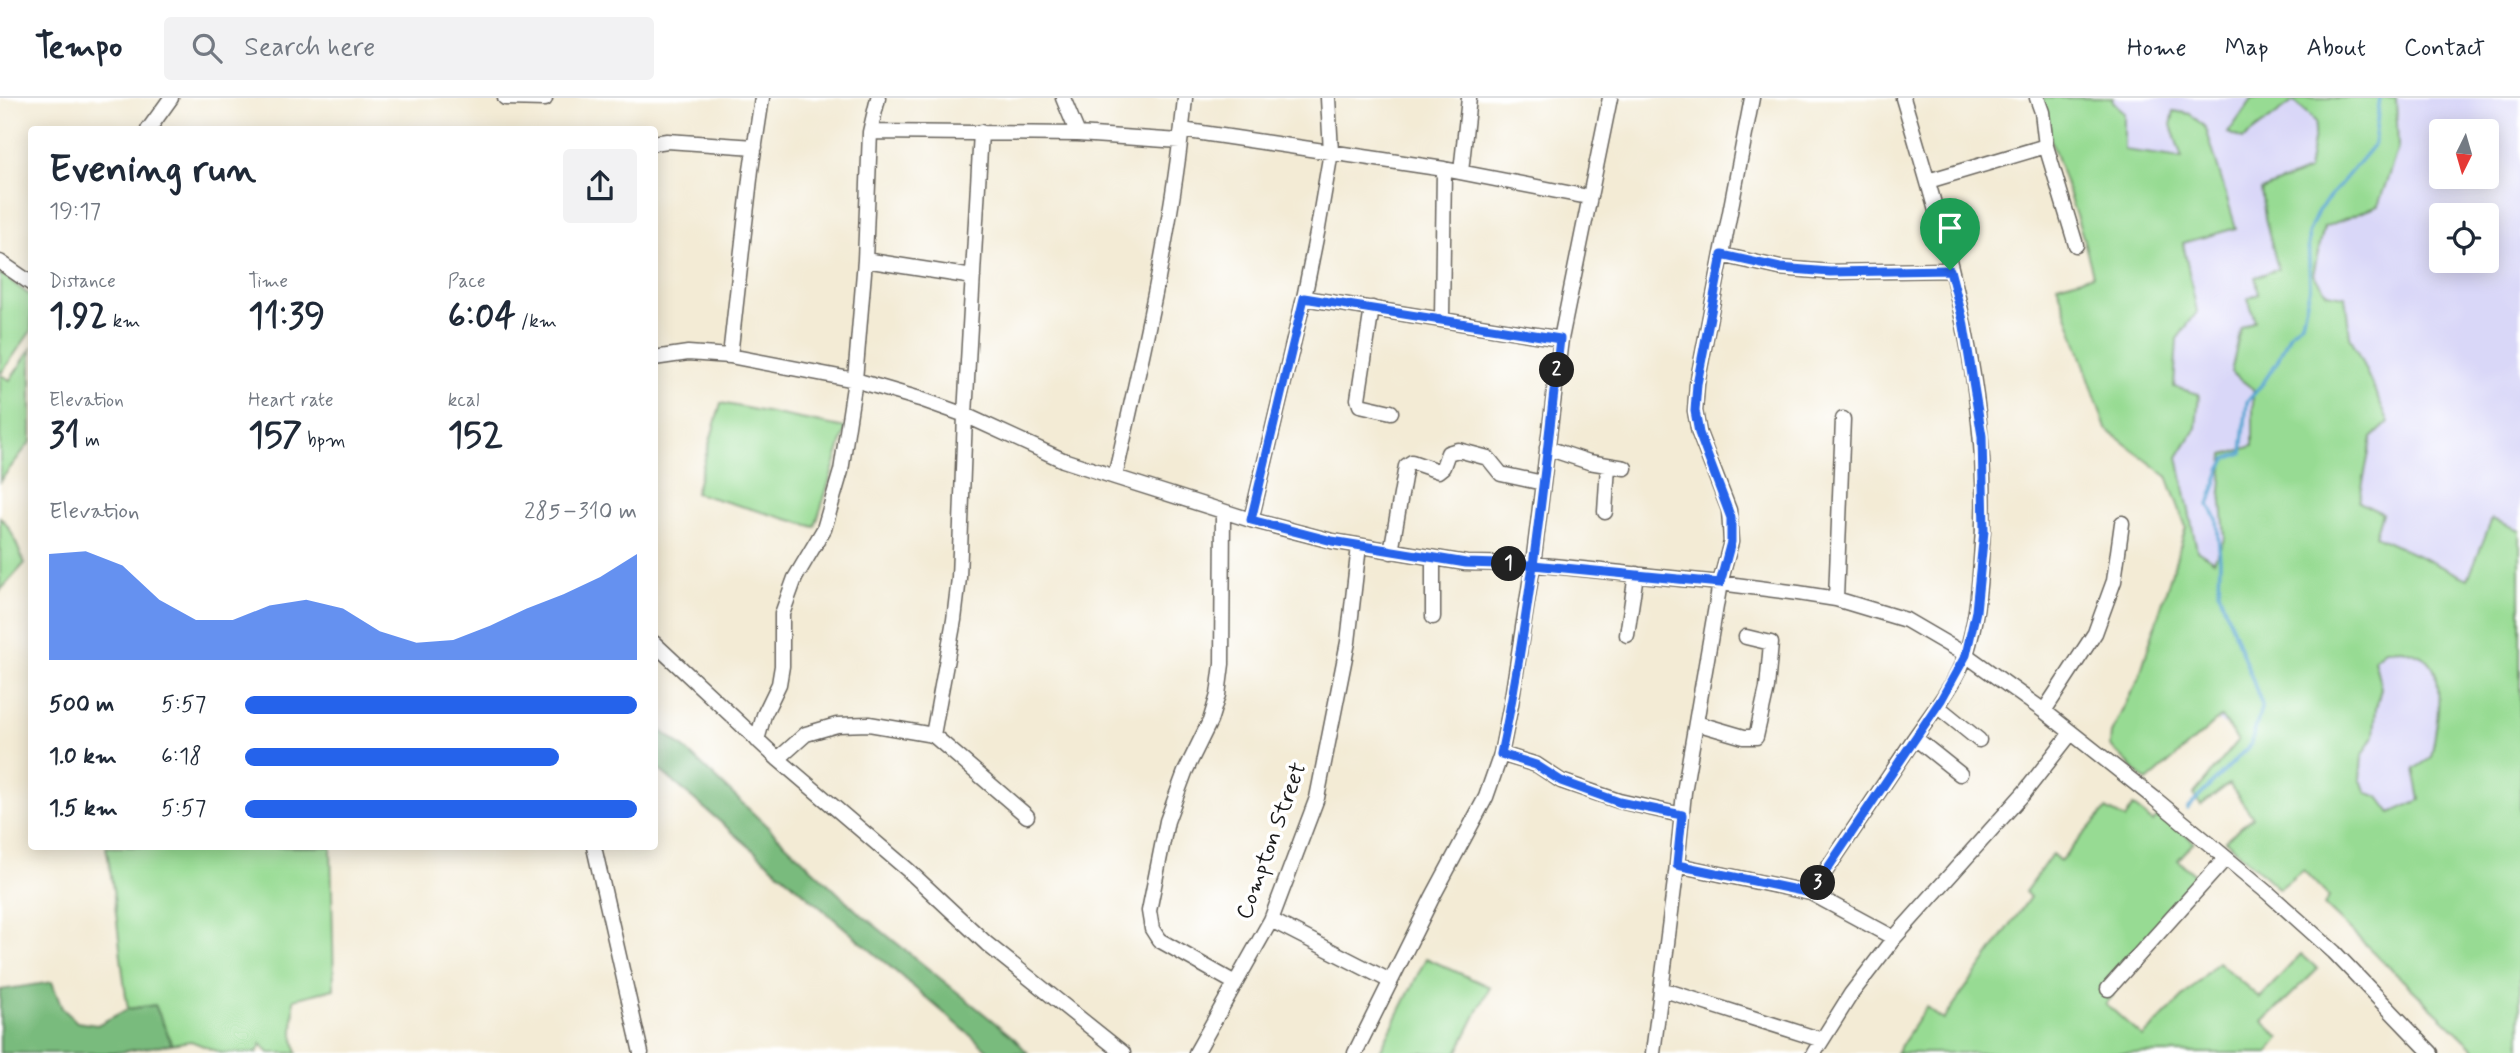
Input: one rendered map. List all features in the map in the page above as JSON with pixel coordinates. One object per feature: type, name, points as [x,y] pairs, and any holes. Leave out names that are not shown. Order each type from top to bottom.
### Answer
[{"type":"street","points":[[151,126],[171,98]]},
{"type":"street","points":[[505,98],[545,99]]},
{"type":"street","points":[[730,356],[762,98]]},
{"type":"street","points":[[757,740],[764,715],[779,684],[782,666],[782,614],[795,578],[824,529],[841,471],[855,380],[865,260],[870,132],[878,98]]},
{"type":"street","points":[[1063,98],[1078,134]]},
{"type":"street","points":[[1115,477],[1146,337],[1185,98]]},
{"type":"street","points":[[1251,520],[1304,298],[1331,152],[1328,98]]},
{"type":"street","points":[[1461,172],[1469,98]]},
{"type":"street","points":[[1354,1053],[1486,797],[1501,754],[1533,565],[1560,339],[1610,98]]},
{"type":"street","points":[[1653,1053],[1696,723],[1720,583],[1731,542],[1731,518],[1699,433],[1695,411],[1697,384],[1752,98]]},
{"type":"street","points":[[1811,893],[1937,706],[1966,655],[1976,611],[1984,531],[1982,436],[1963,320],[1928,181],[1903,98]]},
{"type":"street","points":[[2037,98],[2042,112],[2046,146],[2076,246]]},
{"type":"street","points":[[870,132],[1181,135],[1331,152],[1444,169],[1588,197]]},
{"type":"street","points":[[933,735],[959,578],[981,132]]},
{"type":"street","points":[[658,142],[755,147]]},
{"type":"street","points":[[1928,181],[2046,146]]},
{"type":"street","points":[[1441,318],[1444,169]]},
{"type":"street","points":[[1722,255],[1780,268],[1830,272],[1950,270]]},
{"type":"street","points":[[865,260],[973,277]]},
{"type":"street","points":[[0,262],[28,281]]},
{"type":"street","points":[[1304,298],[1560,339]]},
{"type":"street","points":[[1372,308],[1358,398],[1360,405],[1391,412]]},
{"type":"street","points":[[658,357],[688,353],[730,356],[855,380],[965,415],[1063,460],[1223,512],[1359,546],[1466,563],[1533,565],[1720,583],[1836,599],[1906,621],[1966,655],[2044,711],[2154,798],[2334,952],[2431,1053]]},
{"type":"street","points":[[1836,599],[1843,419]]},
{"type":"street","points":[[1547,448],[1608,466],[1625,468]]},
{"type":"street","points":[[1391,552],[1406,466],[1412,462],[1438,471],[1443,467],[1448,453],[1458,450],[1488,458],[1494,462],[1501,474],[1543,483]]},
{"type":"street","points":[[1605,512],[1608,466]]},
{"type":"street","points":[[1223,512],[1222,664],[1218,695],[1210,721],[1185,772],[1167,821],[1149,911],[1152,929],[1159,940],[1235,982]]},
{"type":"street","points":[[2044,711],[2095,632],[2114,581],[2122,523]]},
{"type":"street","name":"Compton Street","points":[[1196,1053],[1271,920],[1317,798],[1348,642],[1359,546]]},
{"type":"street","points":[[1433,559],[1433,617]]},
{"type":"street","points":[[1627,635],[1636,574]]},
{"type":"street","points":[[1696,723],[1744,737],[1756,737],[1768,688],[1771,643],[1746,637]]},
{"type":"street","points":[[658,647],[778,759],[908,870],[987,944],[1122,1053]]},
{"type":"street","points":[[1937,706],[1979,740]]},
{"type":"street","points":[[778,759],[806,734],[837,725],[869,724],[933,735],[1027,816]]},
{"type":"street","points":[[1661,989],[1818,1046],[1851,994],[1894,938],[2024,793],[2071,733]]},
{"type":"street","points":[[1915,738],[1959,774]]},
{"type":"street","points":[[1501,754],[1536,765],[1561,781],[1619,802],[1682,815]]},
{"type":"street","points":[[595,850],[641,1053]]},
{"type":"street","points":[[2108,989],[2225,859]]},
{"type":"street","points":[[1677,865],[1811,893],[1894,938]]},
{"type":"street","points":[[1271,920],[1390,981]]},
{"type":"shaded area","points":[[2043,98],[2520,98],[2520,1053],[2245,736],[2153,686],[2190,523]]},
{"type":"green space","points":[[2037,98],[2113,98],[2124,113],[2124,150],[2182,158],[2171,125],[2174,111],[2190,114],[2206,128],[2236,228],[2183,243],[2197,312],[2177,339],[2174,387],[2199,394],[2196,428],[2178,457],[2197,550],[2214,561],[2225,537],[2221,491],[2224,455],[2253,446],[2253,389],[2231,372],[2241,328],[2255,321],[2248,298],[2259,294],[2255,277],[2278,269],[2261,190],[2308,171],[2316,122],[2294,101],[2243,139],[2228,133],[2253,98],[2396,98],[2398,148],[2378,206],[2324,227],[2313,274],[2327,293],[2345,296],[2350,336],[2389,422],[2372,438],[2359,502],[2382,513],[2375,536],[2468,579],[2492,519],[2520,530],[2520,1053],[2479,1053],[2324,905],[2329,897],[2303,870],[2279,889],[2225,840],[2253,817],[2229,784],[2201,805],[2193,795],[2238,741],[2221,717],[2147,782],[2110,746],[2111,733],[2139,677],[2186,527],[2167,476],[2106,429],[2057,285],[2093,275]],"holes":[[[2403,649],[2425,658],[2434,668],[2438,693],[2437,722],[2431,758],[2414,769],[2420,800],[2391,813],[2379,797],[2368,793],[2360,779],[2362,757],[2374,736],[2381,688],[2374,659],[2385,650]]]},
{"type":"green space","points":[[0,273],[28,294],[28,335],[0,375]]},
{"type":"green space","points":[[28,353],[28,445],[0,481],[0,375],[10,380]]},
{"type":"green space","points":[[721,403],[846,428],[815,527],[695,493]]},
{"type":"green space","points":[[0,517],[12,533],[25,563],[0,591]]},
{"type":"green space","points":[[658,728],[685,749],[857,911],[1014,1038],[1028,1053],[991,1053],[658,769]]},
{"type":"green space","points":[[2133,806],[2153,822],[2160,813],[2194,842],[2178,860],[2201,880],[2105,987],[2113,995],[2106,1004],[2143,1037],[2218,962],[2260,998],[2301,954],[2318,969],[2263,1022],[2280,1038],[2268,1053],[1896,1053],[1926,1007],[1943,1020],[2030,897],[2025,892],[2052,854],[2060,861],[2106,809],[2125,819]]},
{"type":"green space","points":[[107,850],[331,850],[334,989],[294,999],[293,1034],[297,1053],[269,1053],[261,1044],[257,1053],[221,1053],[191,1041],[172,1044],[155,1005],[128,1009]]},
{"type":"green space","points":[[1426,958],[1490,987],[1457,1053],[1379,1053]]},
{"type":"green space","points":[[52,982],[62,1008],[77,1022],[97,1025],[128,1009],[155,1005],[172,1044],[114,1053],[0,1053],[0,990]]},
{"type":"waterway","points":[[2187,809],[2251,744],[2262,705],[2219,592],[2217,519],[2209,505],[2226,459],[2242,453],[2247,402],[2277,362],[2290,333],[2302,322],[2310,288],[2308,234],[2318,211],[2374,144],[2380,98]]},
{"type":"route","points":[[1950,270],[1830,272],[1780,268],[1722,255],[1697,384],[1695,411],[1699,433],[1731,518],[1731,542],[1720,583],[1533,565],[1466,563],[1381,551],[1251,520],[1304,298],[1560,339],[1533,565],[1501,754],[1536,765],[1561,781],[1619,802],[1682,815],[1677,865],[1811,893],[1941,700],[1966,655],[1976,611],[1984,531],[1982,436],[1963,320],[1950,270]]}]
